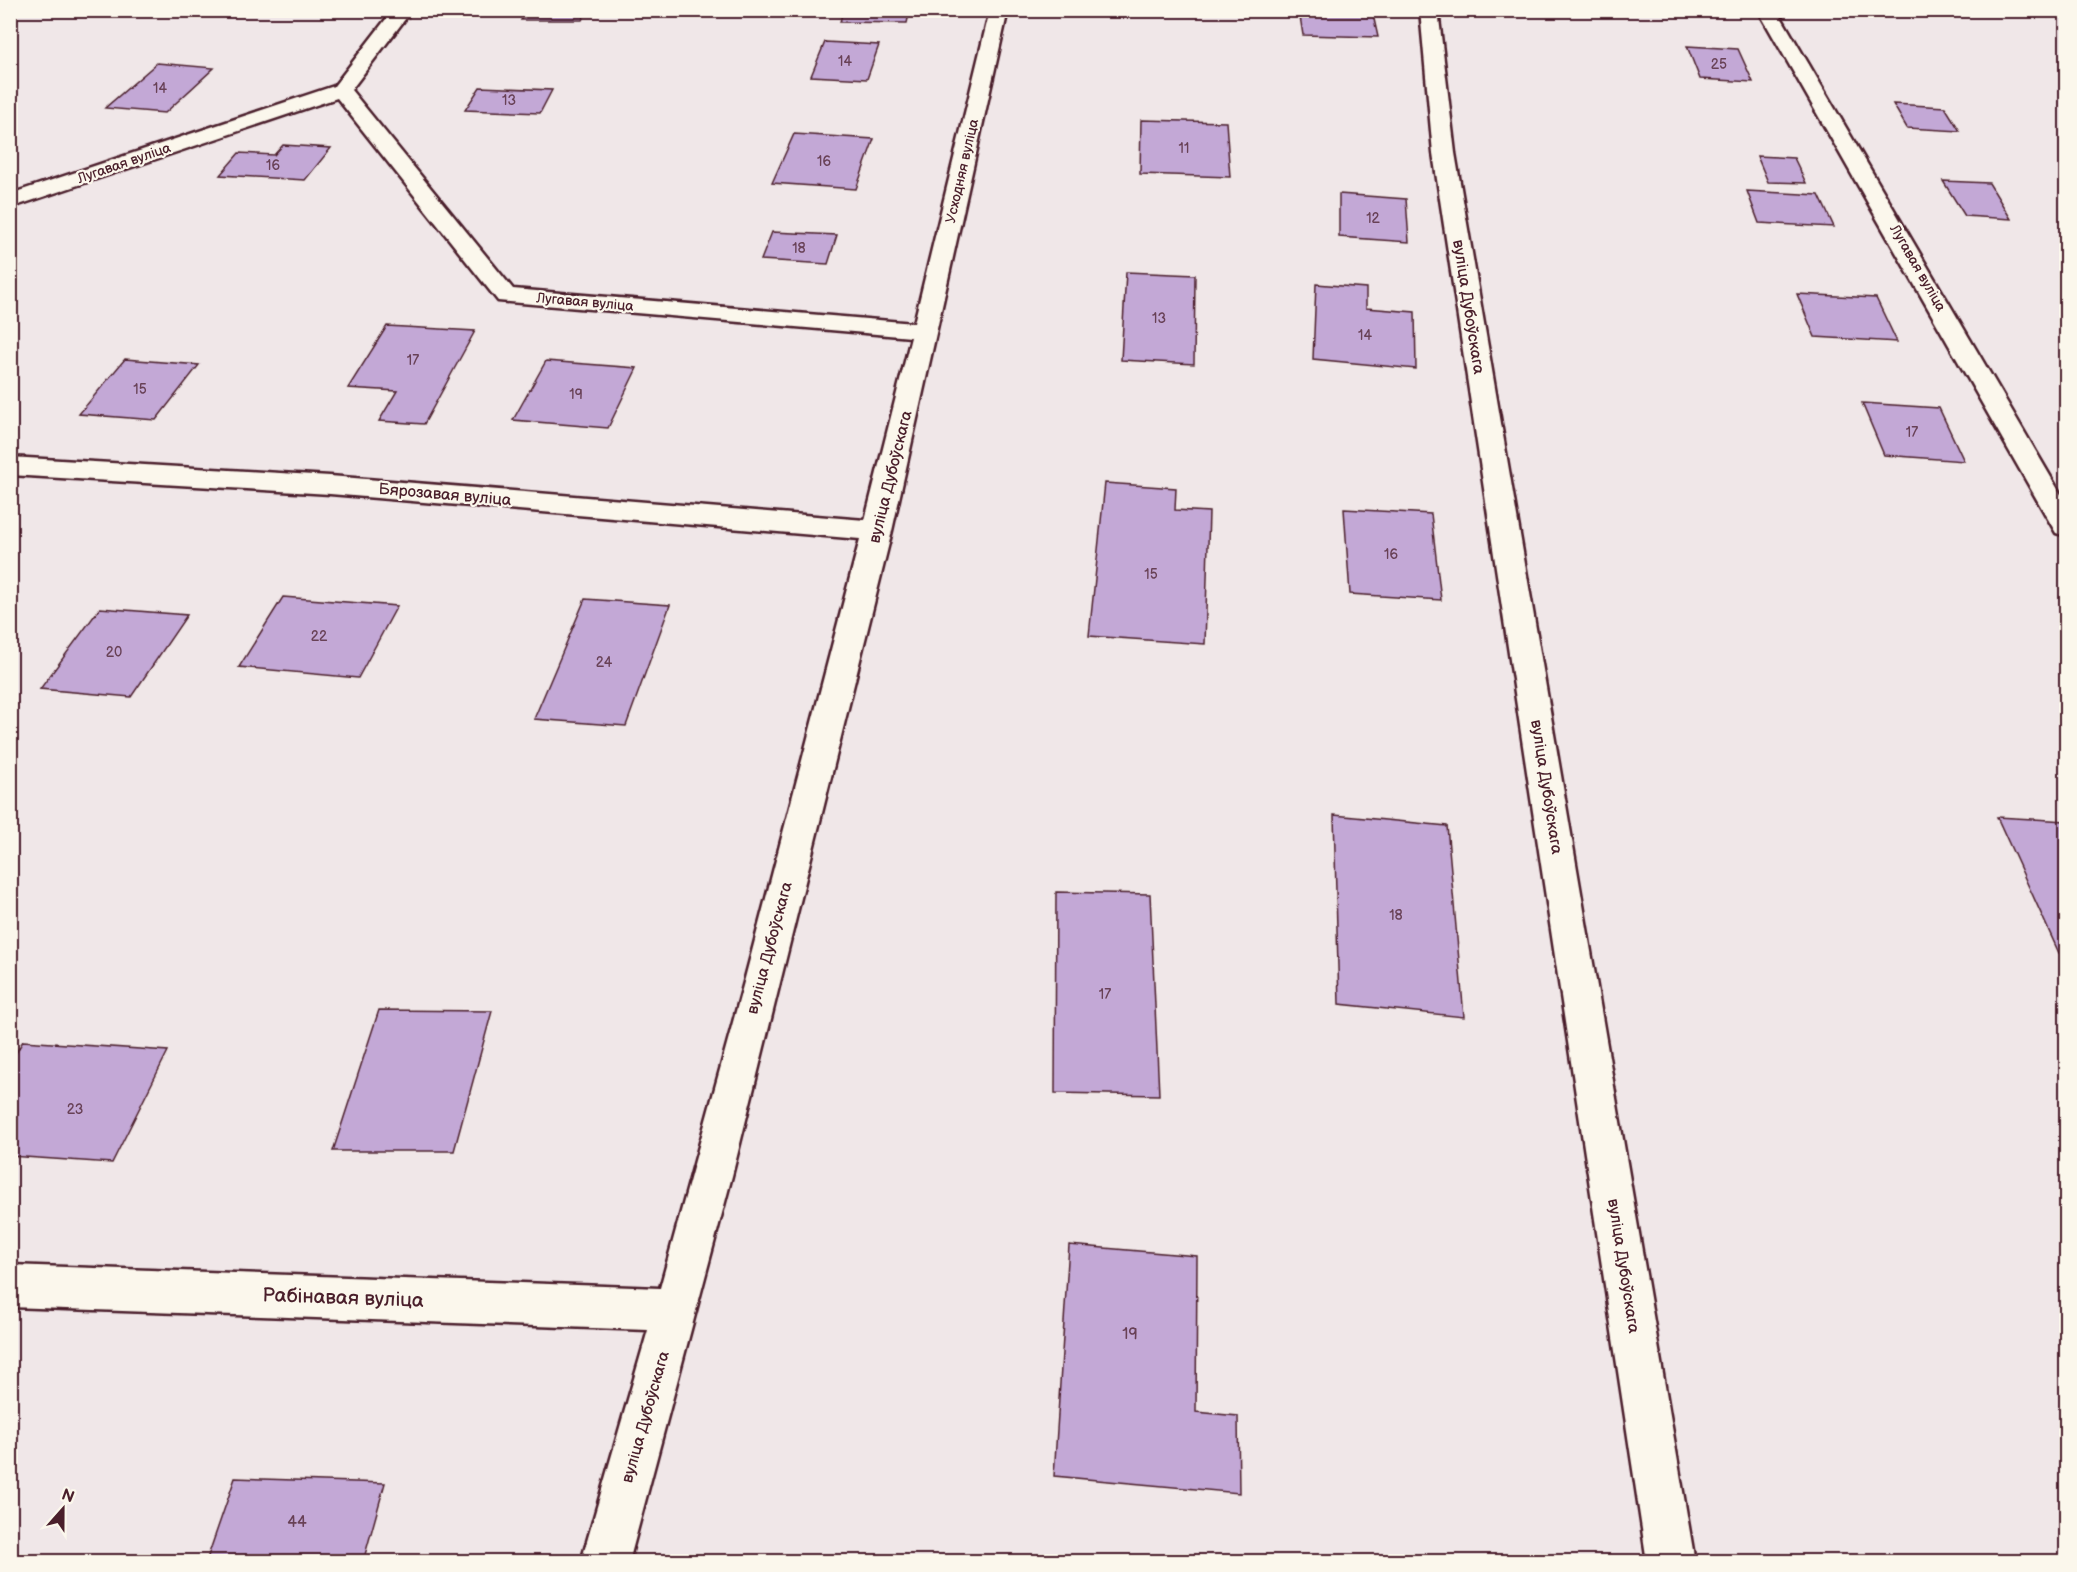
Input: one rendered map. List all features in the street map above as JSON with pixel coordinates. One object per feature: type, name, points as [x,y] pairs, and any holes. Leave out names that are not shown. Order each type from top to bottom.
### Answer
[{"type":"street","points":[[341,90],[404,10]]},
{"type":"street","name":"Усходняя вуліца","points":[[926,331],[999,10]]},
{"type":"street","name":"вуліца Дубоўскага","points":[[1429,10],[1445,165],[1671,1562]]},
{"type":"street","name":"Лугавая вуліца","points":[[1767,10],[2067,526]]},
{"type":"street","name":"Лугавая вуліца","points":[[10,201],[341,90],[506,296],[926,331]]},
{"type":"street","name":"вуліца Дубоўскага","points":[[605,1562],[676,1310],[878,531],[926,331]]},
{"type":"street","name":"Бярозавая вуліца","points":[[10,466],[330,485],[878,531]]},
{"type":"street","name":"Рабінавая вуліца","points":[[10,1286],[676,1310]]},
{"type":"building","points":[[526,10],[587,10],[582,20],[521,20]]},
{"type":"building","points":[[843,10],[910,10],[907,23],[840,22]]},
{"type":"building","points":[[1299,10],[1372,10],[1378,37],[1303,35]]},
{"type":"building","points":[[825,42],[879,45],[867,79],[811,76]]},
{"type":"building","points":[[1687,46],[1738,49],[1753,82],[1700,79]]},
{"type":"building","points":[[157,63],[214,68],[165,113],[105,108]]},
{"type":"building","points":[[480,87],[552,90],[540,113],[465,110]]},
{"type":"building","points":[[1893,104],[1945,107],[1960,131],[1907,128]]},
{"type":"building","points":[[1141,120],[1226,122],[1230,177],[1140,174]]},
{"type":"building","points":[[794,134],[874,139],[856,189],[772,183]]},
{"type":"building","points":[[283,145],[331,148],[305,180],[220,175],[239,153],[274,155]]},
{"type":"building","points":[[1757,156],[1794,158],[1806,183],[1768,182]]},
{"type":"building","points":[[1943,181],[1989,183],[2011,219],[1965,216]]},
{"type":"building","points":[[1747,191],[1819,195],[1834,227],[1759,223]]},
{"type":"building","points":[[1339,194],[1406,199],[1409,242],[1339,237]]},
{"type":"building","points":[[772,232],[837,235],[828,264],[761,260]]},
{"type":"building","points":[[1126,272],[1195,275],[1194,364],[1121,360]]},
{"type":"building","points":[[1316,284],[1366,288],[1366,308],[1415,312],[1416,369],[1313,359]]},
{"type":"building","points":[[1797,294],[1876,298],[1897,342],[1815,337]]},
{"type":"building","points":[[387,326],[475,331],[424,424],[379,421],[397,391],[348,388]]},
{"type":"building","points":[[125,359],[199,365],[156,420],[79,414]]},
{"type":"building","points":[[546,361],[637,368],[608,428],[513,420]]},
{"type":"building","points":[[1862,403],[1939,408],[1964,461],[1884,455]]},
{"type":"building","points":[[1105,483],[1176,488],[1175,510],[1209,512],[1205,644],[1089,636]]},
{"type":"building","points":[[1344,509],[1431,514],[1441,600],[1350,594]]},
{"type":"building","points":[[283,597],[397,606],[358,678],[239,667]]},
{"type":"building","points":[[585,599],[670,605],[626,726],[534,719]]},
{"type":"building","points":[[100,608],[187,615],[131,697],[40,689]]},
{"type":"building","points":[[1334,815],[1447,826],[1464,1017],[1339,1004]]},
{"type":"building","points":[[1997,817],[2066,821],[2066,954],[2059,953]]},
{"type":"building","points":[[1056,892],[1150,894],[1159,1095],[1055,1093]]},
{"type":"building","points":[[379,1010],[492,1011],[454,1151],[333,1151]]},
{"type":"building","points":[[23,1041],[168,1051],[112,1163],[10,1156],[10,1063]]},
{"type":"building","points":[[1069,1245],[1197,1256],[1196,1412],[1238,1416],[1239,1493],[1054,1476]]},
{"type":"building","points":[[235,1478],[385,1483],[363,1562],[206,1562]]}]
